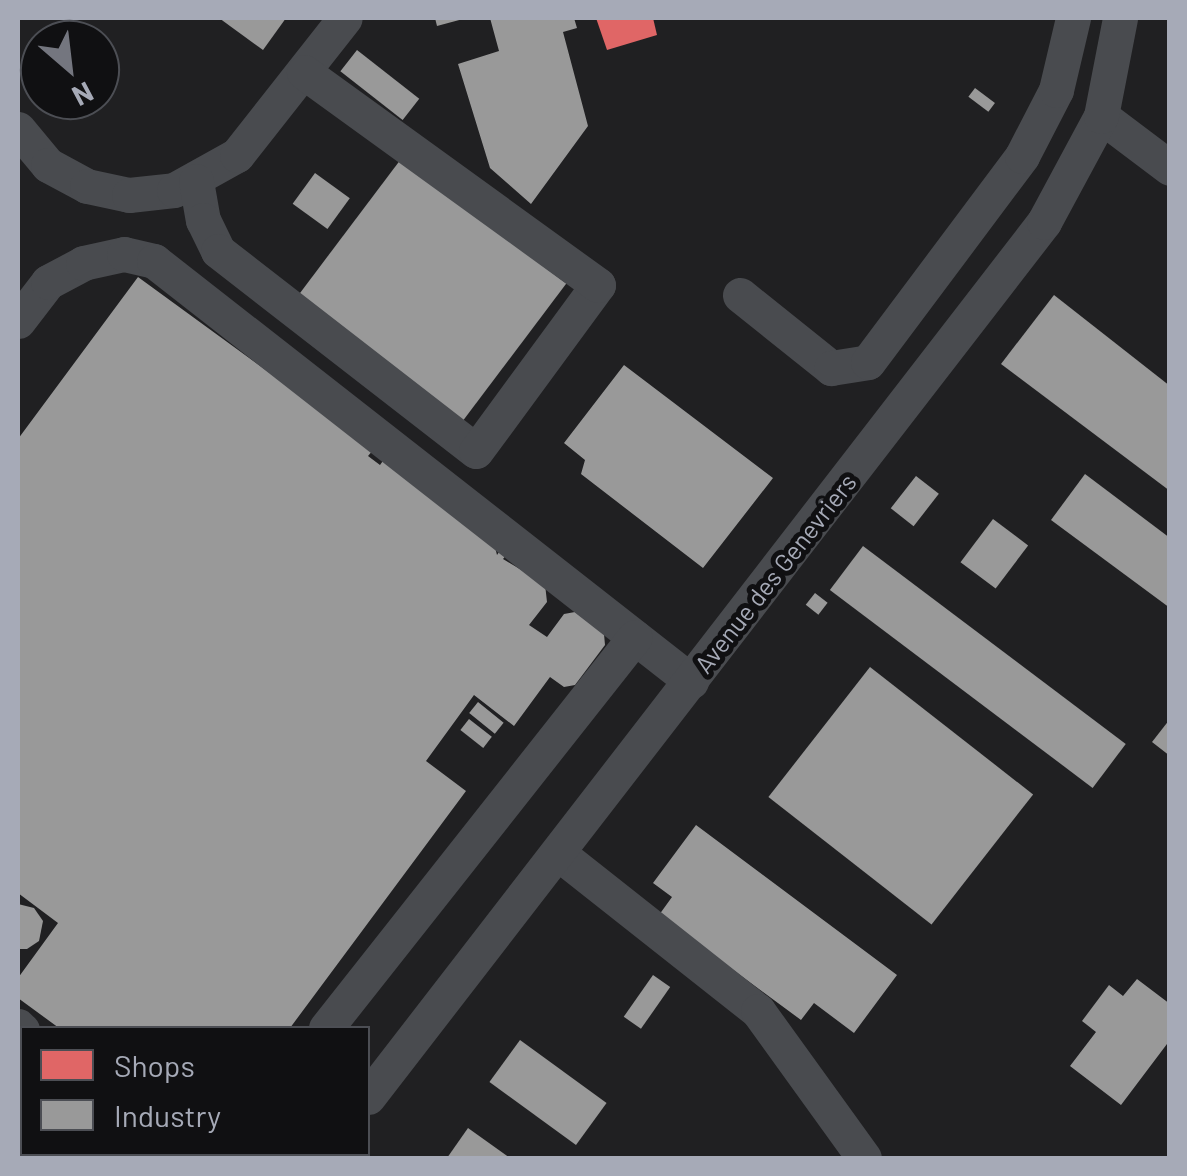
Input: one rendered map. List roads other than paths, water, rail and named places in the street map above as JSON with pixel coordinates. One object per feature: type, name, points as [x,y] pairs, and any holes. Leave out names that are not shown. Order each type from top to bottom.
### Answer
[{"type":"street","points":[[23,144],[67,177],[108,194],[151,194],[196,180],[236,154],[344,18]]},
{"type":"street","points":[[740,296],[830,368],[843,371],[868,362],[1022,156],[1056,90],[1073,18]]},
{"type":"street","name":"Avenue des Genevriers","points":[[370,1094],[1026,248],[1077,169],[1101,116],[1120,18]]},
{"type":"street","points":[[196,180],[203,220],[218,251],[476,451],[598,285],[304,72]]},
{"type":"street","points":[[1101,116],[1170,168]]},
{"type":"street","points":[[18,321],[48,282],[83,263],[124,254],[154,262],[691,681]]},
{"type":"street","points":[[328,1026],[634,637]]},
{"type":"street","points":[[558,853],[758,1011],[864,1158]]}]
